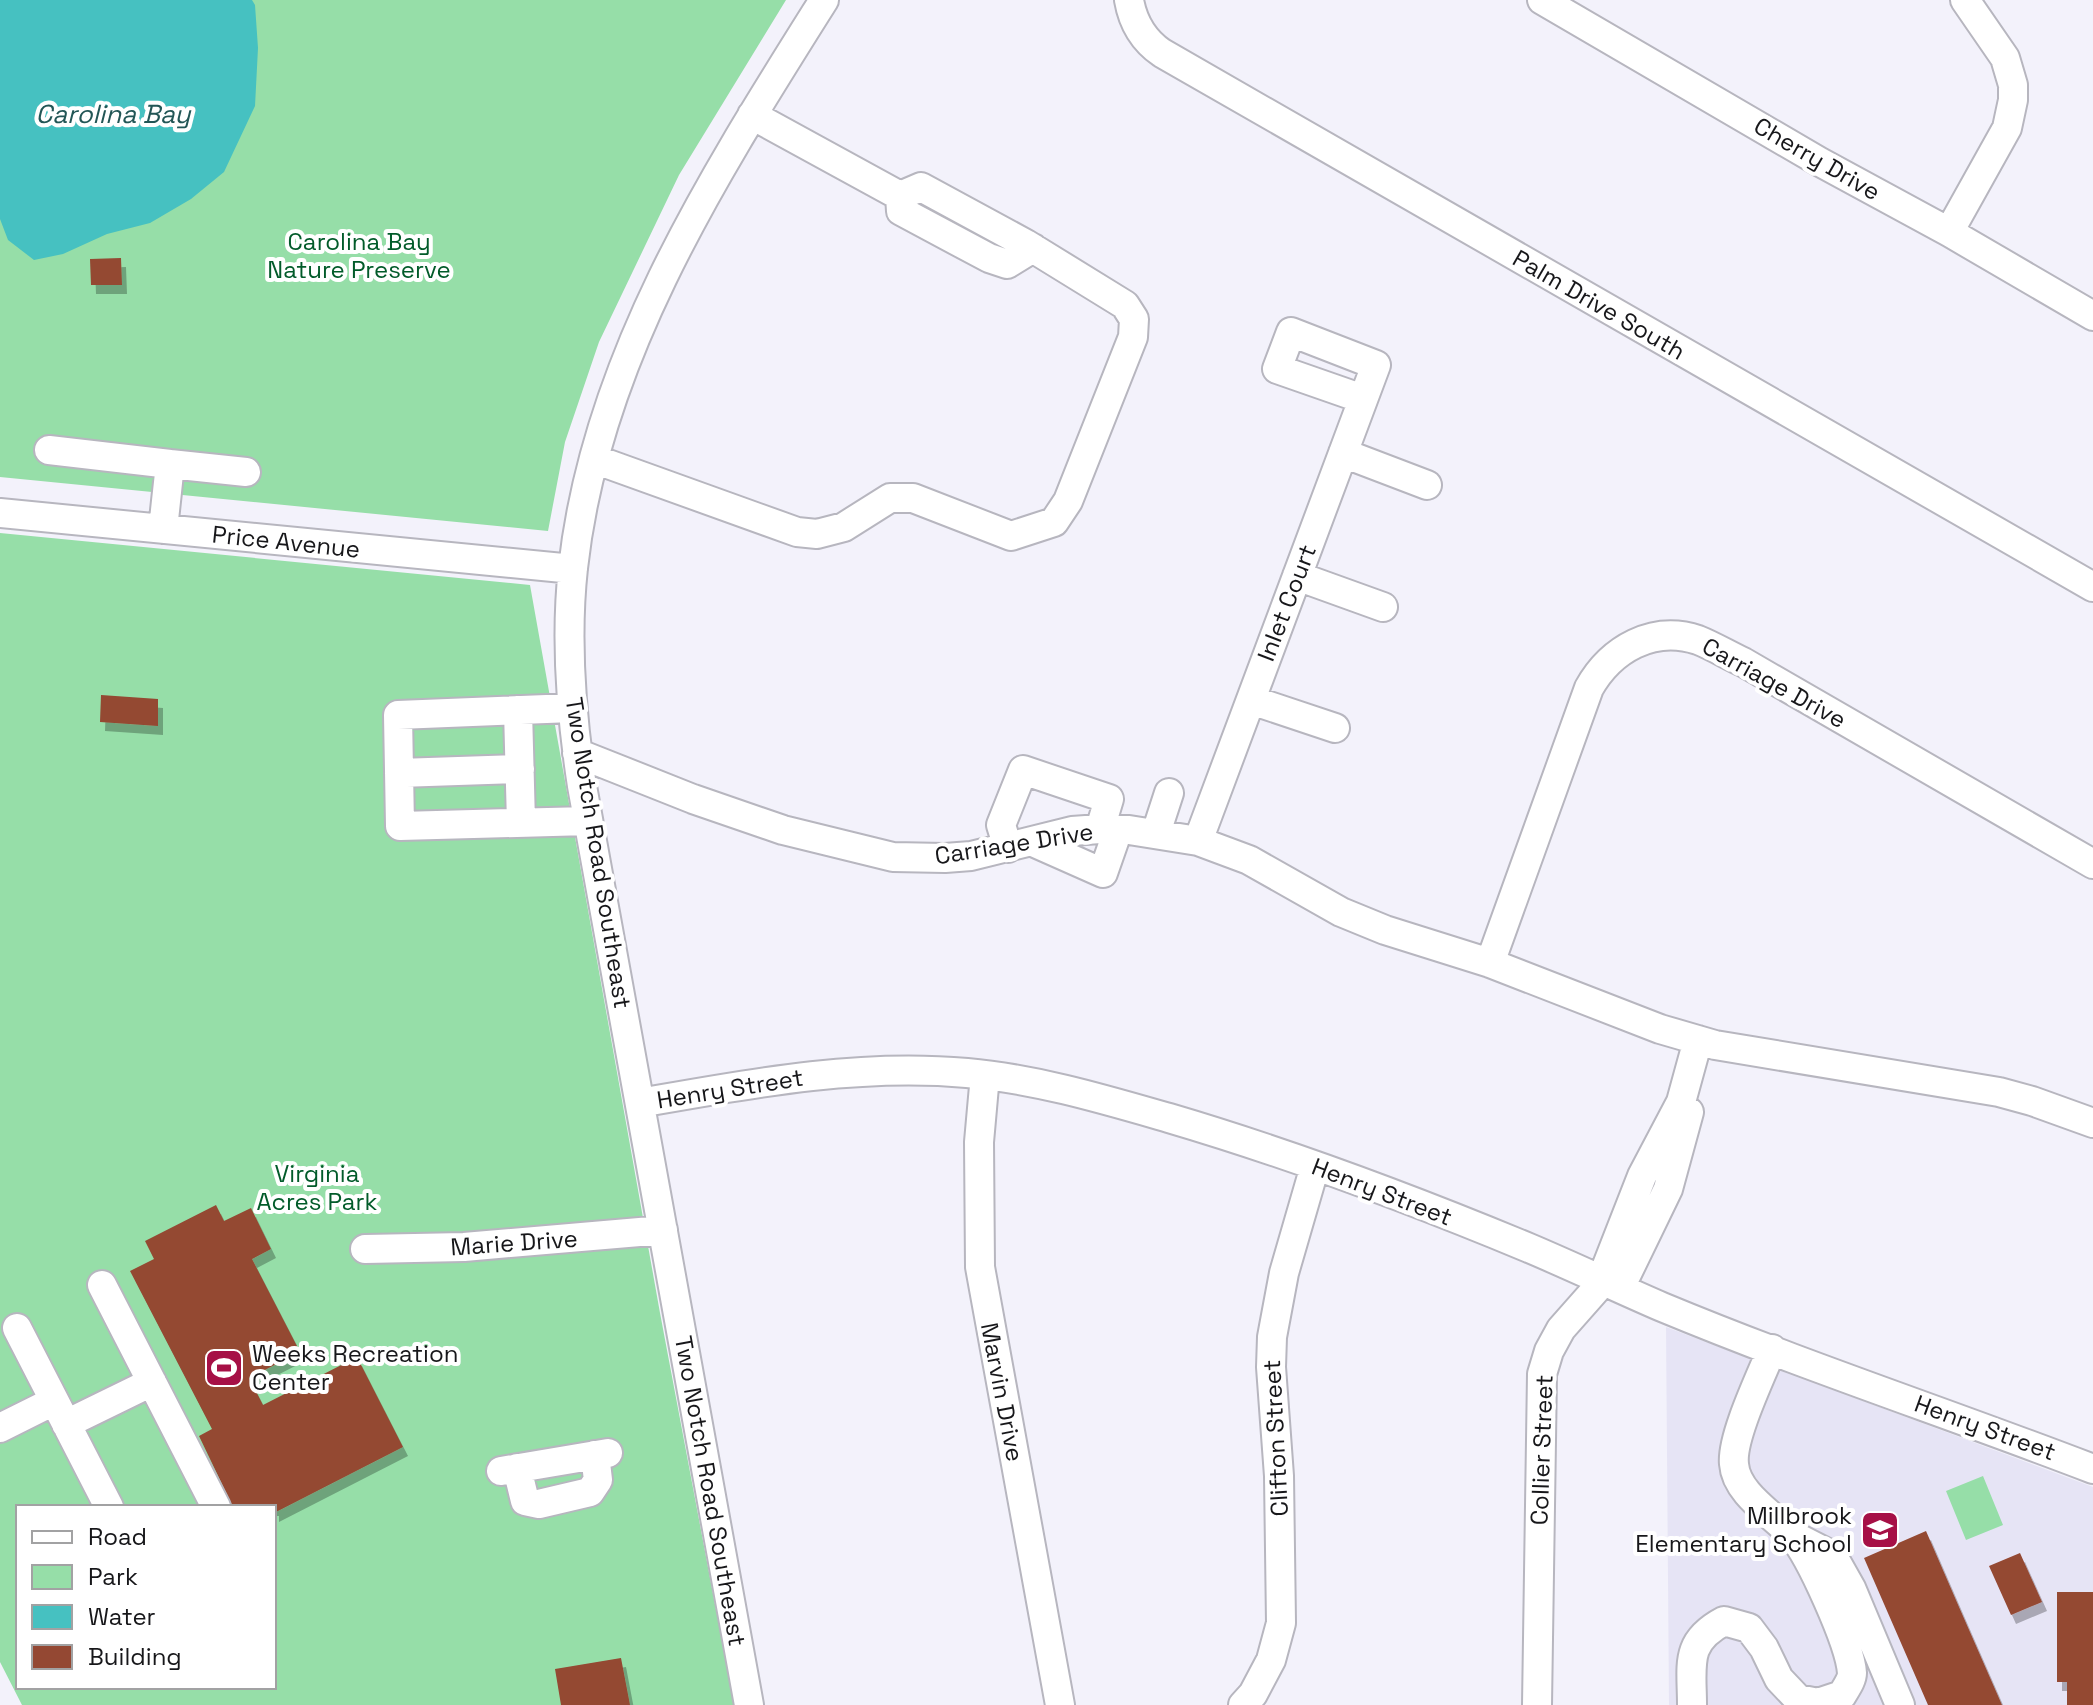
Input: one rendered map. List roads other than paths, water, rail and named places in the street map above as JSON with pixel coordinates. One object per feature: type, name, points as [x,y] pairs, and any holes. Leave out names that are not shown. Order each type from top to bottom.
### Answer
[{"type":"street","name":"Two Notch Road Southeast","points":[[749,1705],[588,821],[577,753],[569,655],[573,569],[594,459],[611,399],[645,315],[709,189],[824,0]]},
{"type":"street","name":"Palm Drive South","points":[[1129,0],[1136,24],[1162,53],[2093,587]]},
{"type":"street","name":"Cherry Drive","points":[[1542,0],[2093,316]]},
{"type":"street","points":[[1949,232],[2007,128],[2013,100],[2013,85],[2005,58],[1965,0]]},
{"type":"street","points":[[594,459],[797,532],[817,534],[844,527],[890,498],[913,498],[1011,536],[1054,522],[1068,501],[1133,337],[1134,319],[1125,305],[1033,248],[921,187],[900,196],[752,115]]},
{"type":"street","name":"Inlet Court","points":[[1198,841],[1376,365],[1291,332],[1277,369],[1363,399]]},
{"type":"street","points":[[49,450],[246,472]]},
{"type":"street","points":[[1343,453],[1427,485]]},
{"type":"street","points":[[163,529],[170,464]]},
{"type":"street","name":"Price Avenue","points":[[0,513],[573,569]]},
{"type":"street","points":[[1297,576],[1383,607]]},
{"type":"street","name":"Carriage Drive","points":[[1490,963],[1589,688],[1597,673],[1618,652],[1644,639],[1687,637],[1743,662],[2093,864]]},
{"type":"street","points":[[1251,700],[1335,728]]},
{"type":"street","points":[[572,708],[398,715],[400,826],[588,821]]},
{"type":"street","points":[[518,710],[521,823]]},
{"type":"street","name":"Carriage Drive","points":[[577,753],[693,799],[783,830],[893,857],[945,858],[1021,845],[1072,831],[1109,829],[1198,841],[1249,860],[1341,912],[1385,930],[1490,963],[1660,1029],[1706,1042],[1999,1092],[2093,1123]]},
{"type":"street","points":[[399,773],[520,769]]},
{"type":"street","points":[[1023,770],[1109,799],[1109,829],[1103,873],[1021,845],[1001,825],[1023,770]]},
{"type":"street","points":[[1156,833],[1169,793]]},
{"type":"street","name":"Collier Street","points":[[1537,1705],[1542,1374],[1553,1343],[1599,1286],[1610,1284],[1668,1189],[1706,1042]]},
{"type":"street","name":"Henry Street","points":[[640,1103],[756,1082],[850,1072],[897,1071],[985,1075],[1100,1098],[1230,1135],[1315,1166],[1530,1249],[1772,1349],[2093,1469]]},
{"type":"street","name":"Marvin Drive","points":[[985,1075],[979,1142],[981,1278],[1060,1705]]},
{"type":"street","name":"Clifton Street","points":[[1243,1705],[1253,1694],[1271,1660],[1281,1623],[1279,1476],[1271,1367],[1272,1337],[1284,1273],[1315,1166]]},
{"type":"street","name":"Marie Drive","points":[[365,1249],[464,1247],[663,1230]]},
{"type":"street","points":[[102,1285],[215,1505]]},
{"type":"street","points":[[17,1328],[108,1505]]},
{"type":"street","points":[[1692,1705],[1692,1653],[1705,1631],[1724,1621],[1749,1628],[1764,1648],[1779,1679],[1798,1699],[1818,1703],[1842,1695],[1852,1676],[1849,1657],[1819,1578],[1793,1536],[1743,1487],[1734,1467],[1734,1445],[1772,1349]]},
{"type":"street","points":[[0,1428],[60,1413],[152,1382]]},
{"type":"street","points":[[602,1454],[598,1480],[590,1492],[539,1504],[525,1501],[509,1470],[602,1454]]},
{"type":"street","points":[[1793,1536],[1833,1556],[1851,1588],[1900,1705]]},
{"type":"water","name":"Carolina Bay","points":[[0,0],[252,0],[258,48],[255,106],[224,172],[191,199],[150,223],[107,234],[63,254],[34,260],[8,240],[0,219]]},
{"type":"place","name":"Weeks Recreation Center","points":[[224,1368]]},
{"type":"place","name":"Millbrook Elementary School","points":[[1880,1530]]},
{"type":"park label","name":"Carolina Bay Nature Preserve","points":[[359,256]]},
{"type":"park label","name":"Virginia Acres Park","points":[[317,1188]]}]
